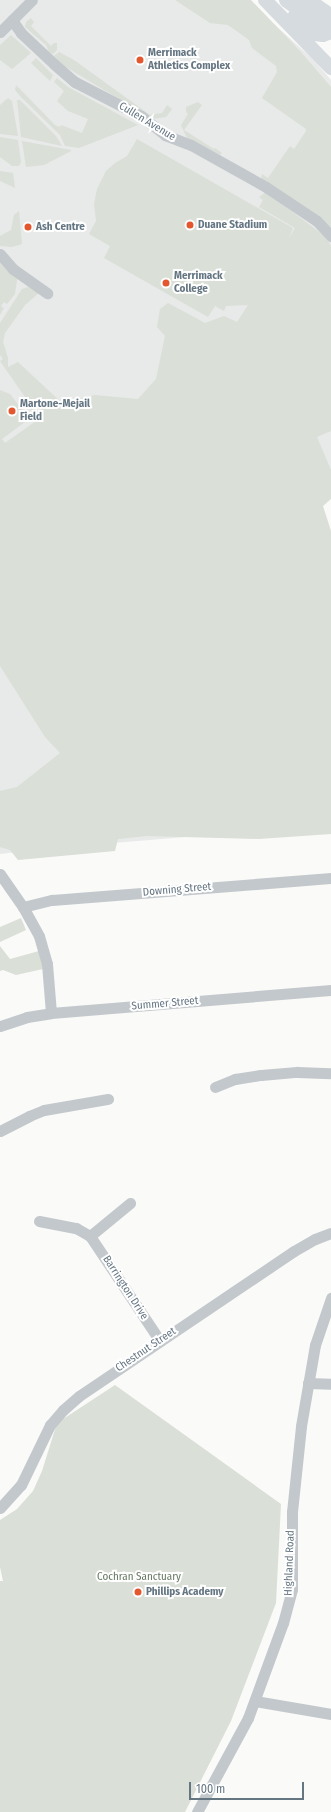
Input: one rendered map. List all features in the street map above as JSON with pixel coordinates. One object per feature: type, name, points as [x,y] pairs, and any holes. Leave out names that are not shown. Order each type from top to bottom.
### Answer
[{"type":"highway","points":[[287,0],[331,31]]},
{"type":"highway","points":[[307,0],[331,17]]},
{"type":"main road","points":[[265,0],[331,68]]},
{"type":"main road","points":[[273,0],[314,34],[323,35],[331,31]]},
{"type":"street","points":[[0,32],[32,0]]},
{"type":"street","name":"Cullen Avenue","points":[[12,20],[21,33],[75,82],[140,116],[165,135],[191,145],[266,187],[317,222],[331,236]]},
{"type":"street","points":[[0,254],[13,269],[47,293]]},
{"type":"street","points":[[0,874],[23,907],[39,936],[44,951],[49,976],[51,1013]]},
{"type":"street","name":"Downing Street","points":[[23,907],[52,900],[331,878]]},
{"type":"street","name":"Summer Street","points":[[0,1026],[27,1017],[51,1013],[331,990]]},
{"type":"street","points":[[215,1087],[235,1079],[262,1075],[297,1072],[331,1073]]},
{"type":"street","points":[[0,1131],[44,1110],[108,1099]]},
{"type":"street","points":[[39,1221],[76,1228],[90,1236],[130,1203]]},
{"type":"street","name":"Chestnut Street","points":[[0,1508],[21,1485],[50,1425],[63,1410],[79,1396],[294,1251],[315,1239],[331,1233]]},
{"type":"street","name":"Barrington Drive","points":[[90,1236],[160,1341]]},
{"type":"street","name":"Highland Road","points":[[197,1812],[236,1742],[255,1702],[273,1655],[292,1589],[291,1530],[294,1478],[308,1383],[317,1337],[331,1298]]},
{"type":"street","points":[[308,1383],[331,1384]]},
{"type":"street","points":[[255,1702],[331,1714]]},
{"type":"shaded area","name":"Merrimack College","points":[[0,0],[247,0],[313,59],[331,80],[331,486],[171,543],[331,825],[52,848],[0,854]]},
{"type":"green space","points":[[175,0],[251,0],[301,52],[331,87],[331,230],[261,179],[262,174],[268,178],[290,146],[294,149],[306,131],[306,129],[262,98],[277,72],[276,66],[252,48],[249,40],[228,25],[210,23]]},
{"type":"green space","points":[[31,18],[34,22],[31,26],[51,46],[54,43],[57,43],[57,50],[53,54],[49,52],[46,45],[25,27],[26,22]]},
{"type":"green space","points":[[11,35],[31,53],[12,69],[0,60],[0,45]]},
{"type":"green space","points":[[59,52],[74,60],[150,115],[162,113],[167,105],[172,109],[166,117],[152,119],[61,64],[54,56]]},
{"type":"green space","points":[[36,58],[53,75],[50,81],[31,63]]},
{"type":"green space","points":[[57,78],[68,87],[138,125],[79,148],[65,146],[60,135],[15,90],[16,85],[55,125],[60,127],[61,125],[82,133],[88,119],[68,111],[57,101],[64,91],[54,82]]},
{"type":"green space","points":[[8,98],[12,101],[18,136],[0,134],[0,105]]},
{"type":"green space","points":[[17,100],[20,100],[56,136],[62,146],[21,137]]},
{"type":"green space","points":[[198,102],[202,105],[184,130],[214,149],[215,148],[222,153],[220,155],[187,138],[181,125],[188,114],[186,112],[186,107]]},
{"type":"green space","points":[[0,137],[18,140],[21,162],[19,166],[12,166],[0,157]]},
{"type":"green space","name":"Merrimack College","points":[[137,139],[293,228],[289,238],[295,228],[259,207],[263,200],[259,197],[266,192],[326,237],[331,246],[331,431],[317,437],[331,470],[331,499],[323,506],[331,531],[331,834],[259,839],[147,836],[118,839],[115,851],[18,860],[10,850],[0,847],[0,791],[17,787],[60,753],[45,737],[0,666],[0,390],[10,394],[26,415],[25,422],[2,439],[5,443],[36,421],[25,397],[0,361],[3,359],[0,355],[0,323],[22,289],[28,287],[40,292],[25,305],[5,333],[3,342],[8,358],[8,367],[18,362],[62,403],[95,395],[138,399],[156,379],[165,336],[157,327],[160,309],[168,303],[205,323],[224,316],[237,322],[248,305],[226,306],[224,311],[215,306],[208,317],[104,258],[110,246],[89,234],[96,221],[94,204],[97,189],[106,171],[115,163],[127,156]]},
{"type":"green space","points":[[22,141],[71,151],[44,165],[26,167]]},
{"type":"green space","points":[[0,171],[13,173],[15,188],[0,181]]},
{"type":"green space","points":[[19,211],[22,244],[12,247],[0,246],[0,236],[11,230],[14,215]]},
{"type":"green space","points":[[0,260],[18,274],[15,294],[7,304],[4,302],[1,306],[4,308],[0,315]]},
{"type":"green space","points":[[21,918],[26,930],[0,942],[0,927]]},
{"type":"green space","points":[[0,946],[10,959],[39,951],[43,969],[16,975],[3,970],[0,971]]},
{"type":"green space","name":"Cochran Sanctuary","points":[[115,1385],[281,1504],[276,1603],[231,1721],[185,1812],[0,1812],[0,1581],[3,1581],[0,1567],[0,1520],[17,1509],[33,1491],[42,1471],[57,1423]]},
{"type":"place","name":"Merrimack Athletics Complex","points":[[140,60]]},
{"type":"place","name":"Duane Stadium","points":[[190,225]]},
{"type":"place","name":"Ash Centre","points":[[28,227]]},
{"type":"place","name":"Merrimack College","points":[[166,283]]},
{"type":"place","name":"Martone-Mejail Field","points":[[12,411]]},
{"type":"place","name":"Phillips Academy","points":[[138,1592]]}]
